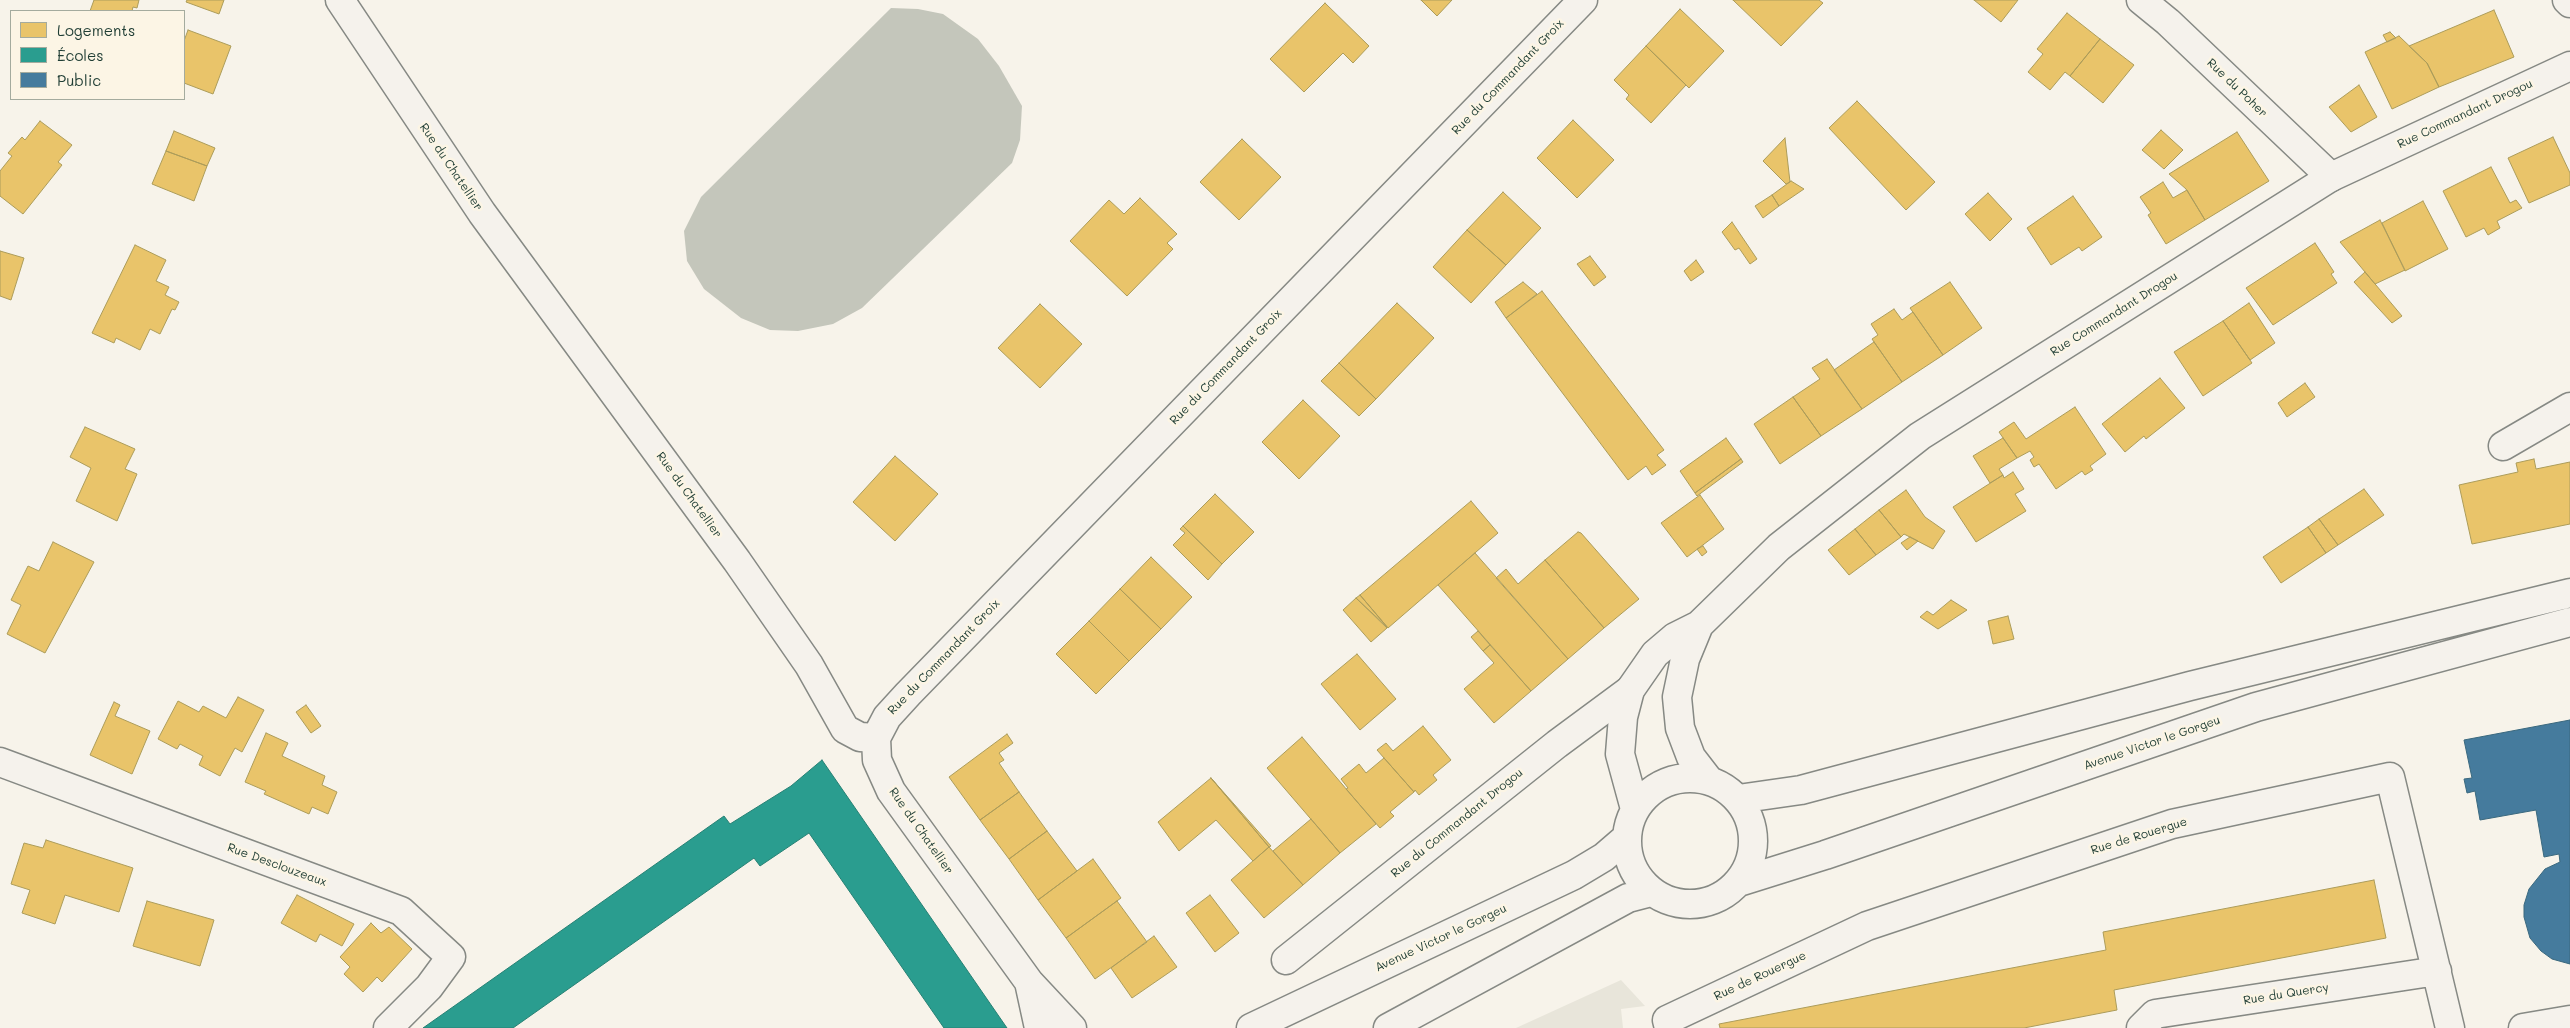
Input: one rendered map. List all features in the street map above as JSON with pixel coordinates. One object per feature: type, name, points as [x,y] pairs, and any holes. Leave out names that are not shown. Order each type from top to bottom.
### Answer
[{"type":"street","name":"Rue du Chatellier","points":[[340,0],[482,213],[731,553],[804,657],[845,729],[860,737],[876,738],[877,760],[891,791],[1029,982],[1072,1028]]},
{"type":"street","name":"Rue du Commandant Groix","points":[[876,738],[887,717],[908,694],[1583,0]]},
{"type":"street","name":"Rue du Poher","points":[[2141,0],[2168,22],[2331,177]]},
{"type":"street","name":"Rue Commandant Drogou","points":[[1634,809],[1620,754],[1623,717],[1630,690],[1655,654],[1675,637],[1699,625],[1778,547],[1920,436],[2331,177],[2570,66]]},
{"type":"street","points":[[2503,446],[2570,407]]},
{"type":"street","points":[[1738,799],[1801,790],[2190,686],[2570,593]]},
{"type":"street","name":"Avenue Victor le Gorgeu","points":[[1739,882],[1825,855],[2256,708],[2570,622]]},
{"type":"street","name":"Rue Commandant Drogou","points":[[1699,625],[1685,659],[1676,697],[1680,728],[1692,757],[1708,779]]},
{"type":"street","name":"Rue du Commandant Drogou","points":[[1286,960],[1557,744],[1630,690]]},
{"type":"street","name":"Rue Desclouzeaux","points":[[0,762],[402,911],[451,957],[429,988],[388,1028]]},
{"type":"street","points":[[1686,777],[1708,779],[1724,787],[1738,799],[1750,818],[1754,840],[1750,862],[1739,882],[1724,894],[1706,903],[1688,905],[1669,901],[1651,892],[1640,881],[1632,868],[1627,853],[1626,838],[1634,809],[1648,792],[1666,781],[1686,777]]},
{"type":"street","name":"Rue de Rouergue","points":[[1669,1028],[1666,1020],[1867,926],[2172,824],[2390,777],[2450,1028]]},
{"type":"street","name":"Avenue Victor le Gorgeu","points":[[1251,1028],[1574,875],[1604,857],[1626,838]]},
{"type":"street","points":[[1388,1028],[1628,898],[1651,892]]},
{"type":"street","name":"Rue du Quercy","points":[[2141,1028],[2156,1014],[2436,971]]},
{"type":"street","name":"Rue du Chatellier","points":[[1029,982],[1039,1028]]},
{"type":"street","points":[[2523,1028],[2570,1020]]},
{"type":"shaded area","points":[[891,8],[918,9],[943,14],[978,39],[999,66],[1022,106],[1020,140],[1012,163],[862,308],[833,324],[798,331],[770,330],[741,318],[704,289],[687,261],[684,231],[701,197]]},
{"type":"shaded area","points":[[1621,980],[1645,1006],[1621,1009],[1623,1028],[1516,1028]]},
{"type":"building: Logements","points":[[94,0],[139,0],[137,8],[133,7],[132,10],[90,10]]},
{"type":"building: Logements","points":[[187,0],[224,0],[219,14],[186,2]]},
{"type":"building: Logements","points":[[1421,0],[1452,0],[1437,16]]},
{"type":"building: Logements","points":[[1733,0],[1819,0],[1823,3],[1781,46]]},
{"type":"building: Logements","points":[[1974,0],[2018,0],[2001,22]]},
{"type":"building: Logements","points":[[1325,3],[1369,46],[1353,63],[1343,53],[1304,92],[1270,59]]},
{"type":"building: Logements","points":[[1680,9],[1724,51],[1689,88],[1646,46]]},
{"type":"building: Logements","points":[[2494,10],[2514,57],[2439,87],[2427,63],[2409,46]]},
{"type":"building: Logements","points":[[2067,13],[2100,39],[2070,76],[2065,72],[2050,90],[2028,72],[2043,54],[2037,49]]},
{"type":"building: Logements","points":[[188,30],[231,46],[213,94],[185,83],[185,38]]},
{"type":"building: Logements","points":[[2390,32],[2396,38],[2387,42],[2383,35]]},
{"type":"building: Logements","points":[[2399,36],[2427,63],[2439,87],[2392,109],[2365,52]]},
{"type":"building: Logements","points":[[2100,39],[2134,65],[2103,103],[2070,76]]},
{"type":"building: Logements","points":[[1646,46],[1686,85],[1651,123],[1626,99],[1629,95],[1614,80]]},
{"type":"building: Logements","points":[[2359,85],[2377,117],[2351,132],[2329,107]]},
{"type":"building: Logements","points":[[1857,101],[1935,182],[1906,210],[1829,128]]},
{"type":"building: Logements","points":[[1573,120],[1614,160],[1577,198],[1537,158]]},
{"type":"building: Logements","points":[[40,121],[72,145],[58,162],[62,165],[23,214],[0,196],[0,171],[12,156],[8,153],[22,137],[25,140]]},
{"type":"building: Logements","points":[[2161,130],[2183,150],[2164,169],[2142,150]]},
{"type":"building: Logements","points":[[174,131],[215,148],[207,166],[166,151]]},
{"type":"building: Logements","points":[[2237,132],[2269,181],[2205,220],[2186,189],[2169,174]]},
{"type":"building: Logements","points":[[2553,137],[2570,173],[2570,185],[2529,203],[2508,158]]},
{"type":"building: Logements","points":[[1785,138],[1790,182],[1786,184],[1763,161]]},
{"type":"building: Logements","points":[[1242,139],[1281,177],[1239,220],[1200,182]]},
{"type":"building: Logements","points":[[166,151],[207,166],[194,201],[152,184]]},
{"type":"building: Logements","points":[[2491,167],[2510,203],[2516,200],[2522,208],[2497,221],[2500,228],[2488,235],[2484,228],[2466,237],[2443,191]]},
{"type":"building: Logements","points":[[1791,181],[1804,189],[1779,206],[1772,195]]},
{"type":"building: Logements","points":[[2163,182],[2173,198],[2187,190],[2205,220],[2166,244],[2148,215],[2151,213],[2140,197]]},
{"type":"building: Logements","points":[[1503,192],[1541,228],[1506,265],[1467,230]]},
{"type":"building: Logements","points":[[1988,193],[2012,219],[1990,241],[1965,214]]},
{"type":"building: Logements","points":[[1772,195],[1779,206],[1763,218],[1755,206]]},
{"type":"building: Logements","points":[[2073,196],[2102,237],[2082,251],[2079,247],[2051,265],[2027,228]]},
{"type":"building: Logements","points":[[1140,198],[1177,234],[1167,243],[1173,249],[1127,296],[1070,241],[1109,200],[1124,214]]},
{"type":"building: Logements","points":[[2423,201],[2448,249],[2405,271],[2382,223]]},
{"type":"building: Logements","points":[[2380,220],[2405,270],[2375,284],[2340,242]]},
{"type":"building: Logements","points":[[1732,222],[1757,259],[1750,264],[1739,248],[1735,250],[1722,232]]},
{"type":"building: Logements","points":[[1467,230],[1506,265],[1471,303],[1433,267]]},
{"type":"building: Logements","points":[[2315,243],[2334,272],[2331,274],[2337,283],[2273,325],[2246,288]]},
{"type":"building: Logements","points":[[135,245],[166,260],[156,281],[169,287],[165,295],[179,302],[175,310],[172,309],[160,334],[150,329],[140,350],[116,338],[114,343],[92,333]]},
{"type":"building: Logements","points":[[0,251],[24,258],[11,300],[0,296]]},
{"type":"building: Logements","points":[[1590,256],[1606,277],[1594,286],[1577,264]]},
{"type":"building: Logements","points":[[1696,260],[1704,272],[1691,281],[1684,271]]},
{"type":"building: Logements","points":[[2365,272],[2402,316],[2392,323],[2354,282]]},
{"type":"building: Logements","points":[[1523,282],[1537,294],[1506,318],[1495,302]]},
{"type":"building: Logements","points":[[1950,282],[1982,328],[1943,355],[1910,308]]},
{"type":"building: Logements","points":[[1542,291],[1664,450],[1657,455],[1666,465],[1652,475],[1646,466],[1628,480],[1506,318]]},
{"type":"building: Logements","points":[[1397,303],[1434,338],[1376,399],[1339,363]]},
{"type":"building: Logements","points":[[2249,303],[2275,343],[2250,360],[2223,321]]},
{"type":"building: Logements","points":[[1040,304],[1082,344],[1040,388],[998,348]]},
{"type":"building: Logements","points":[[1894,309],[1902,320],[1913,312],[1943,355],[1902,382],[1872,339],[1878,335],[1871,324]]},
{"type":"building: Logements","points":[[2223,321],[2252,363],[2203,396],[2174,352]]},
{"type":"building: Logements","points":[[1874,342],[1902,382],[1862,409],[1834,370]]},
{"type":"building: Logements","points":[[1827,359],[1862,409],[1821,436],[1793,397],[1820,379],[1812,368]]},
{"type":"building: Logements","points":[[1339,363],[1376,399],[1359,416],[1321,381]]},
{"type":"building: Logements","points":[[2160,378],[2185,408],[2146,439],[2144,436],[2125,452],[2102,424]]},
{"type":"building: Logements","points":[[2305,383],[2315,397],[2287,417],[2278,403]]},
{"type":"building: Logements","points":[[1793,397],[1821,436],[1780,464],[1754,424]]},
{"type":"building: Logements","points":[[1303,400],[1340,436],[1299,479],[1262,442]]},
{"type":"building: Logements","points":[[2075,407],[2106,454],[2090,466],[2093,470],[2085,475],[2082,471],[2056,489],[2039,464],[2034,467],[2030,460],[2034,457],[2030,451],[2017,458],[1999,432],[2014,422],[2026,439]]},
{"type":"building: Logements","points":[[85,427],[135,449],[125,469],[137,474],[117,521],[76,501],[91,468],[70,457]]},
{"type":"building: Logements","points":[[1726,438],[1741,459],[1695,493],[1680,471]]},
{"type":"building: Logements","points":[[2003,438],[2017,458],[1999,469],[2003,475],[1990,483],[1973,456]]},
{"type":"building: Logements","points":[[895,456],[938,494],[895,541],[853,502]]},
{"type":"building: Logements","points":[[1741,459],[1743,462],[1697,496],[1695,493]]},
{"type":"building: Logements","points":[[2534,459],[2536,469],[2570,462],[2570,524],[2472,544],[2459,485],[2518,472],[2516,463]]},
{"type":"building: Logements","points":[[2013,472],[2024,489],[2015,494],[2026,511],[1976,542],[1953,507],[2003,475],[2004,478]]},
{"type":"building: Logements","points":[[2364,489],[2384,515],[2338,545],[2319,519]]},
{"type":"building: Logements","points":[[1906,490],[1925,517],[1945,531],[1933,549],[1904,534],[1901,537],[1879,510]]},
{"type":"building: Logements","points":[[1215,494],[1254,532],[1222,564],[1183,526]]},
{"type":"building: Logements","points":[[1700,495],[1724,529],[1687,557],[1661,523]]},
{"type":"building: Logements","points":[[1471,501],[1498,533],[1388,628],[1360,595]]},
{"type":"building: Logements","points":[[1879,510],[1901,537],[1876,555],[1855,529]]},
{"type":"building: Logements","points":[[2319,519],[2338,545],[2326,553],[2308,527]]},
{"type":"building: Logements","points":[[1183,526],[1222,564],[1208,580],[1173,545],[1185,533],[1180,529]]},
{"type":"building: Logements","points":[[2308,527],[2326,553],[2281,583],[2263,557]]},
{"type":"building: Logements","points":[[1855,529],[1876,555],[1849,575],[1828,550]]},
{"type":"building: Logements","points":[[1578,532],[1581,533],[1639,599],[1604,628],[1545,560]]},
{"type":"building: Logements","points":[[1910,537],[1918,541],[1907,550],[1901,543]]},
{"type":"building: Logements","points":[[53,542],[94,562],[45,653],[7,634],[21,605],[11,600],[28,566],[39,571]]},
{"type":"building: Logements","points":[[1703,546],[1707,552],[1702,556],[1697,549]]},
{"type":"building: Logements","points":[[1475,553],[1568,659],[1531,691],[1438,585]]},
{"type":"building: Logements","points":[[1151,557],[1192,597],[1161,629],[1120,589]]},
{"type":"building: Logements","points":[[1545,560],[1604,628],[1568,659],[1496,578],[1506,569],[1518,584]]},
{"type":"building: Logements","points":[[1120,589],[1161,629],[1129,661],[1089,621]]},
{"type":"building: Logements","points":[[1360,595],[1388,628],[1356,598]]},
{"type":"building: Logements","points":[[1356,598],[1387,628],[1371,642],[1343,610]]},
{"type":"building: Logements","points":[[1951,600],[1967,610],[1938,629],[1920,617],[1927,611],[1933,615]]},
{"type":"building: Logements","points":[[2008,616],[2014,639],[1993,644],[1988,621]]},
{"type":"building: Logements","points":[[1089,621],[1129,661],[1096,694],[1056,654]]},
{"type":"building: Logements","points":[[1478,631],[1490,645],[1483,651],[1471,637]]},
{"type":"building: Logements","points":[[1490,645],[1531,691],[1494,723],[1464,689],[1494,663],[1483,651]]},
{"type":"building: Logements","points":[[1357,654],[1396,699],[1360,730],[1321,684]]},
{"type":"building: Logements","points":[[238,697],[264,710],[242,752],[235,748],[220,776],[199,765],[203,756],[180,744],[177,749],[158,739],[178,701],[199,712],[203,706],[226,718]]},
{"type":"building: Logements","points":[[114,702],[120,705],[115,716],[150,731],[132,774],[90,755]]},
{"type":"building: Logements","points":[[306,705],[321,726],[311,733],[296,712]]},
{"type":"building: Logements","points":[[1423,726],[1451,760],[1433,775],[1437,780],[1419,795],[1415,790],[1414,792],[1377,750],[1386,743],[1393,751]]},
{"type":"building: Logements","points":[[266,733],[288,743],[282,756],[325,776],[322,785],[337,792],[328,814],[312,807],[309,814],[264,794],[266,791],[245,782]]},
{"type":"building: Logements","points":[[1007,734],[1013,743],[999,753],[1004,760],[999,763],[1019,792],[980,820],[949,777]]},
{"type":"building: Logements","points":[[1302,737],[1376,824],[1340,853],[1267,768]]},
{"type":"building: Logements","points":[[1384,758],[1414,792],[1390,812],[1394,816],[1380,828],[1346,789],[1348,788],[1341,779],[1359,764],[1366,773]]},
{"type":"building: Logements","points":[[1211,778],[1269,847],[1253,861],[1216,820],[1179,851],[1158,822]]},
{"type":"building: Logements","points":[[1211,778],[1271,846],[1269,847]]},
{"type":"building: Logements","points":[[1019,792],[1047,831],[1009,859],[980,820]]},
{"type":"building: Logements","points":[[1311,819],[1340,853],[1303,885],[1273,851]]},
{"type":"building: Logements","points":[[1047,831],[1077,871],[1038,900],[1009,859]]},
{"type":"building: Logements","points":[[46,840],[133,868],[119,912],[65,895],[55,924],[22,913],[30,890],[11,884],[24,843],[43,848]]},
{"type":"building: Logements","points":[[1269,847],[1303,885],[1264,918],[1231,880]]},
{"type":"building: Logements","points":[[1093,859],[1121,898],[1066,938],[1038,900]]},
{"type":"building: Logements","points":[[2374,880],[2386,938],[2114,990],[2117,1010],[2024,1028],[1720,1028],[1719,1024],[2106,950],[2103,932]]},
{"type":"building: Logements","points":[[297,895],[354,924],[342,946],[320,934],[316,942],[281,923]]},
{"type":"building: Logements","points":[[1210,895],[1239,933],[1215,952],[1186,913]]},
{"type":"building: Logements","points":[[147,901],[214,920],[200,966],[133,946]]},
{"type":"building: Logements","points":[[1117,901],[1147,942],[1095,979],[1066,938]]},
{"type":"building: Logements","points":[[371,923],[381,933],[389,927],[412,949],[382,982],[377,977],[363,992],[344,974],[350,967],[340,957]]},
{"type":"building: Logements","points":[[1154,936],[1177,967],[1132,998],[1111,968]]},
{"type":"building: Écoles","points":[[822,760],[1007,1028],[944,1028],[809,833],[760,866],[754,858],[513,1028],[423,1028],[724,816],[730,824],[791,786]]},
{"type":"building: Public","points":[[2570,720],[2570,964],[2552,959],[2541,951],[2530,938],[2524,917],[2524,905],[2529,889],[2545,869],[2560,862],[2559,854],[2544,857],[2536,810],[2480,820],[2475,791],[2467,793],[2464,779],[2472,778],[2464,740]]}]
